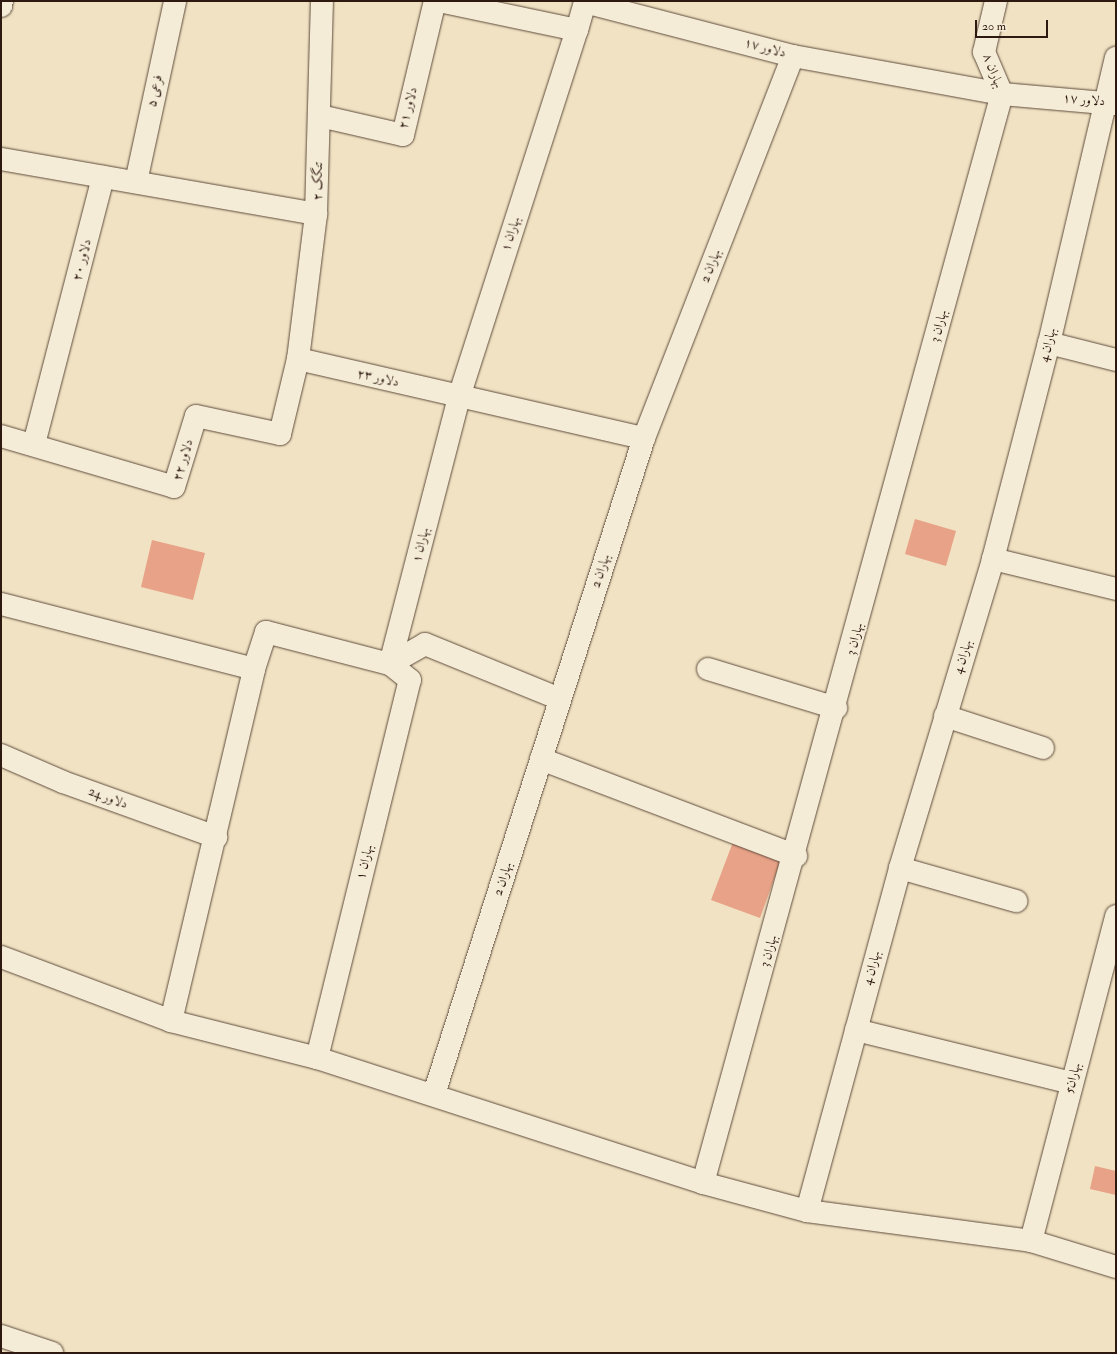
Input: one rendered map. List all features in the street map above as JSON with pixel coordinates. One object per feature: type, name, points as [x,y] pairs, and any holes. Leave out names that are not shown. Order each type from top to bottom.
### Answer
[{"type":"street","points":[[1,6],[2,1]]},
{"type":"street","name":"فرعی ۵","points":[[136,182],[175,1]]},
{"type":"street","name":"تنگک ۲","points":[[298,359],[316,214],[320,116],[322,1]]},
{"type":"street","name":"دلاور ۲۱","points":[[320,116],[403,135],[435,1]]},
{"type":"street","points":[[439,1],[576,30]]},
{"type":"street","name":"بهاران ۸","points":[[996,1],[984,52],[1002,94]]},
{"type":"street","name":"دلاور ۱۷","points":[[576,30],[585,2],[621,5],[793,56],[1002,94],[1111,102]]},
{"type":"street","name":"بهاران ۱","points":[[317,1058],[410,680],[390,664],[459,397],[576,30]]},
{"type":"street","name":"بهاران 2","points":[[434,1094],[644,438],[793,56]]},
{"type":"street","name":"بهاران 4","points":[[807,1211],[900,868],[993,559],[1111,102],[1116,58]]},
{"type":"street","name":"بهاران 3","points":[[703,1183],[796,856],[1002,94]]},
{"type":"street","points":[[1,159],[316,214]]},
{"type":"street","name":"دلاور ۲۰","points":[[34,444],[103,177]]},
{"type":"street","points":[[1049,343],[1116,360]]},
{"type":"street","name":"دلاور ۲۳","points":[[298,359],[459,397],[644,438]]},
{"type":"street","name":"دلاور ۲۲","points":[[1,436],[34,444],[174,487],[196,416],[280,434],[298,359]]},
{"type":"street","points":[[993,559],[1116,589]]},
{"type":"street","points":[[1,604],[254,669]]},
{"type":"street","points":[[171,1021],[216,837],[254,669],[266,632],[390,664],[425,644],[560,699]]},
{"type":"street","points":[[708,669],[836,708]]},
{"type":"street","points":[[945,716],[1043,748]]},
{"type":"street","name":"دلاور 24","points":[[1,755],[64,782],[216,837]]},
{"type":"street","points":[[541,759],[796,856]]},
{"type":"street","points":[[900,868],[1016,901]]},
{"type":"street","name":"بهاران5","points":[[1031,1241],[1116,916]]},
{"type":"street","points":[[1,957],[171,1021],[317,1058],[434,1094],[703,1183],[807,1211],[1031,1241],[1116,1267]]},
{"type":"street","points":[[856,1030],[1072,1083]]},
{"type":"street","points":[[1,1336],[52,1353]]},
{"type":"building","points":[[915,519],[956,531],[946,566],[905,554]]},
{"type":"building","points":[[152,540],[205,553],[193,600],[141,587]]},
{"type":"building","points":[[733,842],[781,860],[760,918],[711,900]]},
{"type":"building","points":[[1095,1166],[1116,1171],[1116,1195],[1090,1189]]}]
